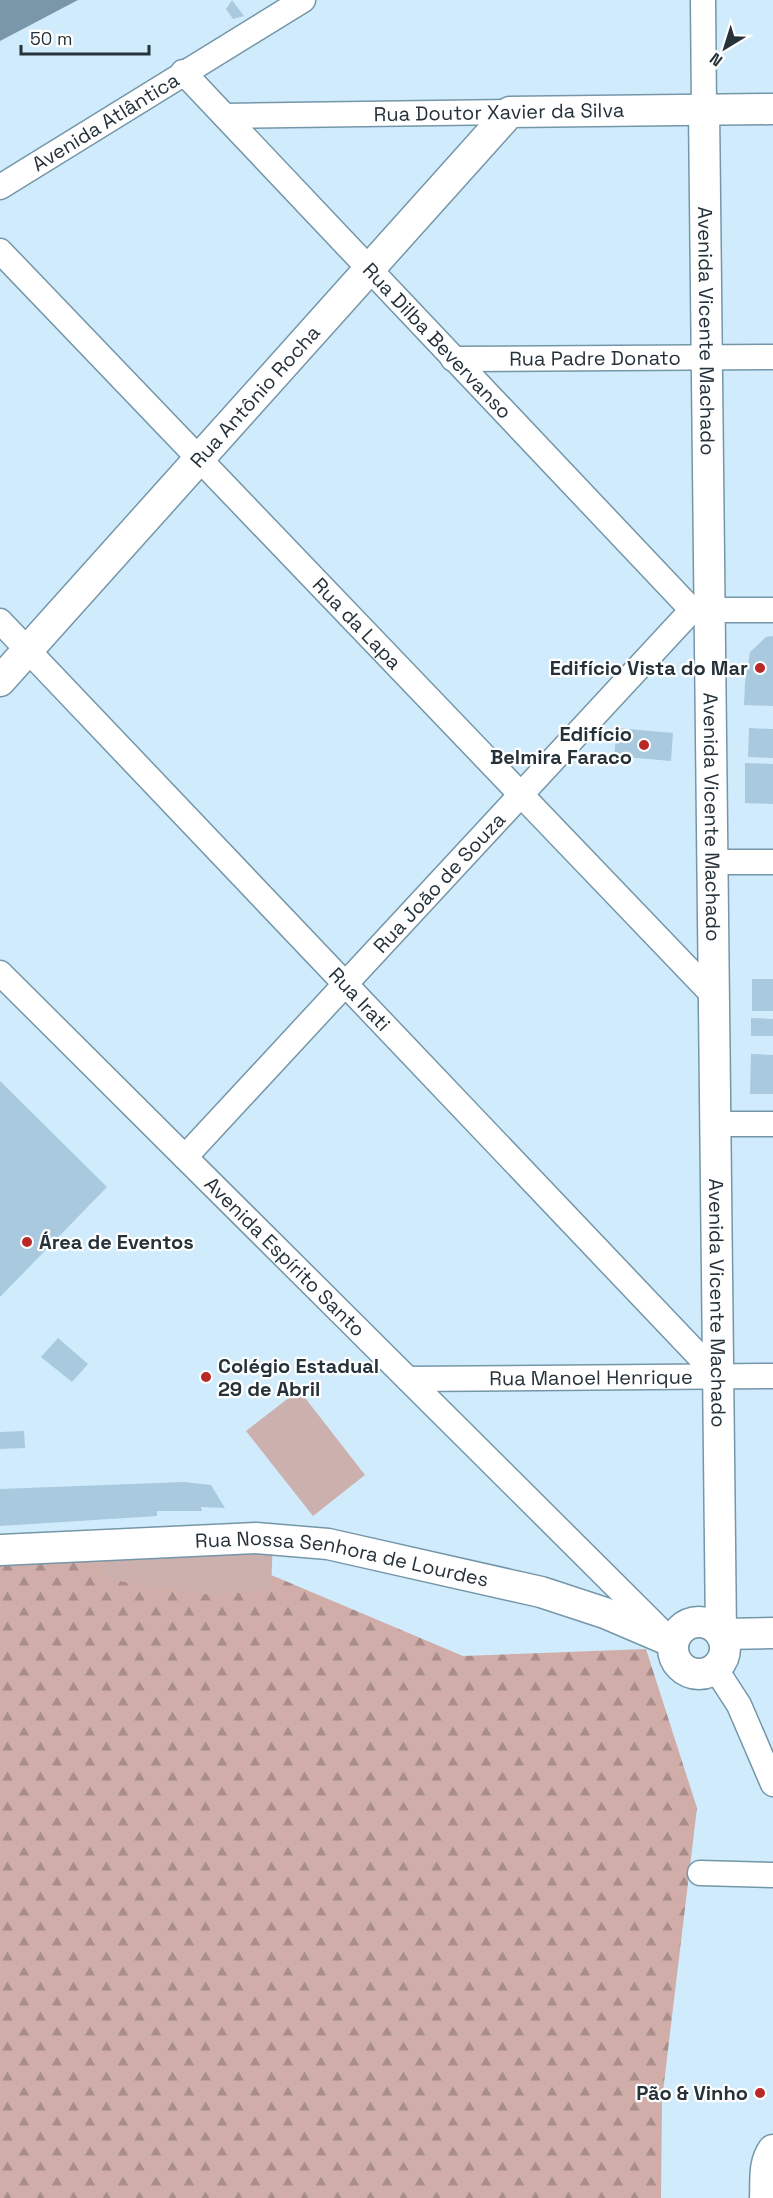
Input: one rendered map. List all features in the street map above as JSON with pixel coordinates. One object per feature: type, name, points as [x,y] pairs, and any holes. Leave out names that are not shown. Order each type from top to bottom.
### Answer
[{"type":"main road","name":"Rua Doutor Xavier da Silva","points":[[510,112],[773,108]]},
{"type":"main road","name":"Avenida Vicente Machado","points":[[704,109],[707,357],[701,610],[712,862],[721,1634]]},
{"type":"main road","name":"Rua Antônio Rocha","points":[[0,681],[510,112]]},
{"type":"main road","name":"Rua Nossa Senhora de Lourdes","points":[[0,1550],[246,1538],[290,1539],[357,1550],[541,1592],[605,1613],[673,1642]]},
{"type":"main road","points":[[690,1623],[707,1623],[721,1634],[724,1641],[724,1656],[715,1668],[700,1674],[685,1670],[675,1658],[673,1642],[676,1634],[690,1623]]},
{"type":"main road","points":[[721,1634],[773,1633]]},
{"type":"main road","points":[[765,2198],[766,2166],[773,2150]]},
{"type":"street","name":"Avenida Atlântica","points":[[0,187],[303,0]]},
{"type":"street","name":"Avenida Vicente Machado","points":[[703,0],[704,109]]},
{"type":"street","name":"Rua Dilba Bevervanso","points":[[183,72],[453,359],[701,610]]},
{"type":"street","name":"Rua Doutor Xavier da Silva","points":[[225,116],[510,112]]},
{"type":"street","name":"Rua da Lapa","points":[[0,251],[714,996]]},
{"type":"street","name":"Rua Padre Donato","points":[[453,359],[773,357]]},
{"type":"street","points":[[701,610],[773,610]]},
{"type":"street","name":"Rua João de Souza","points":[[185,1157],[521,795],[701,610]]},
{"type":"street","name":"Rua Irati","points":[[0,621],[718,1376]]},
{"type":"street","points":[[712,862],[773,862]]},
{"type":"street","name":"Avenida Espírito Santo","points":[[0,973],[673,1642]]},
{"type":"street","points":[[715,1124],[773,1124]]},
{"type":"street","name":"Rua Manoel Henrique","points":[[408,1379],[773,1376]]},
{"type":"street","points":[[715,1668],[739,1705],[773,1784]]},
{"type":"street","points":[[699,1873],[773,1875]]},
{"type":"green space","points":[[198,1544],[463,1656],[646,1649],[697,1808],[662,2100],[661,2198],[0,2198],[0,1558]]},
{"type":"shaded area","points":[[299,1390],[365,1475],[313,1516],[246,1431]]},
{"type":"shaded area","points":[[273,1540],[271,1590],[211,1595],[105,1579],[96,1555]]},
{"type":"water","points":[[0,0],[78,0],[0,41]]},
{"type":"building","points":[[232,0],[244,16],[233,19],[226,9]]},
{"type":"building","name":"Edifício Vista do Mar","points":[[773,636],[773,706],[744,705],[750,652],[766,637]]},
{"type":"building","name":"Edifício Belmira Faraco","points":[[617,728],[673,733],[671,761],[614,756]]},
{"type":"building","points":[[749,728],[773,729],[773,758],[748,757]]},
{"type":"building","points":[[745,763],[773,764],[773,804],[745,803]]},
{"type":"building","points":[[752,979],[773,979],[773,1011],[752,1011]]},
{"type":"building","points":[[751,1018],[773,1019],[773,1036],[751,1036]]},
{"type":"building","points":[[751,1054],[773,1055],[773,1094],[750,1094]]},
{"type":"building","name":"Área de Eventos","points":[[0,1081],[107,1187],[0,1297]]},
{"type":"building","points":[[58,1338],[88,1364],[72,1382],[41,1357]]},
{"type":"building","points":[[24,1431],[25,1448],[0,1449],[0,1432]]},
{"type":"building","points":[[184,1482],[211,1485],[225,1508],[201,1507],[202,1511],[157,1511],[157,1516],[0,1526],[0,1489]]},
{"type":"place","name":"Edifício Vista do Mar","points":[[760,668]]},
{"type":"place","name":"Edifício Belmira Faraco","points":[[644,745]]},
{"type":"place","name":"Área de Eventos","points":[[27,1242]]},
{"type":"place","name":"Colégio Estadual 29 de Abril","points":[[206,1377]]},
{"type":"place","name":"Pão & Vinho","points":[[760,2093]]}]
